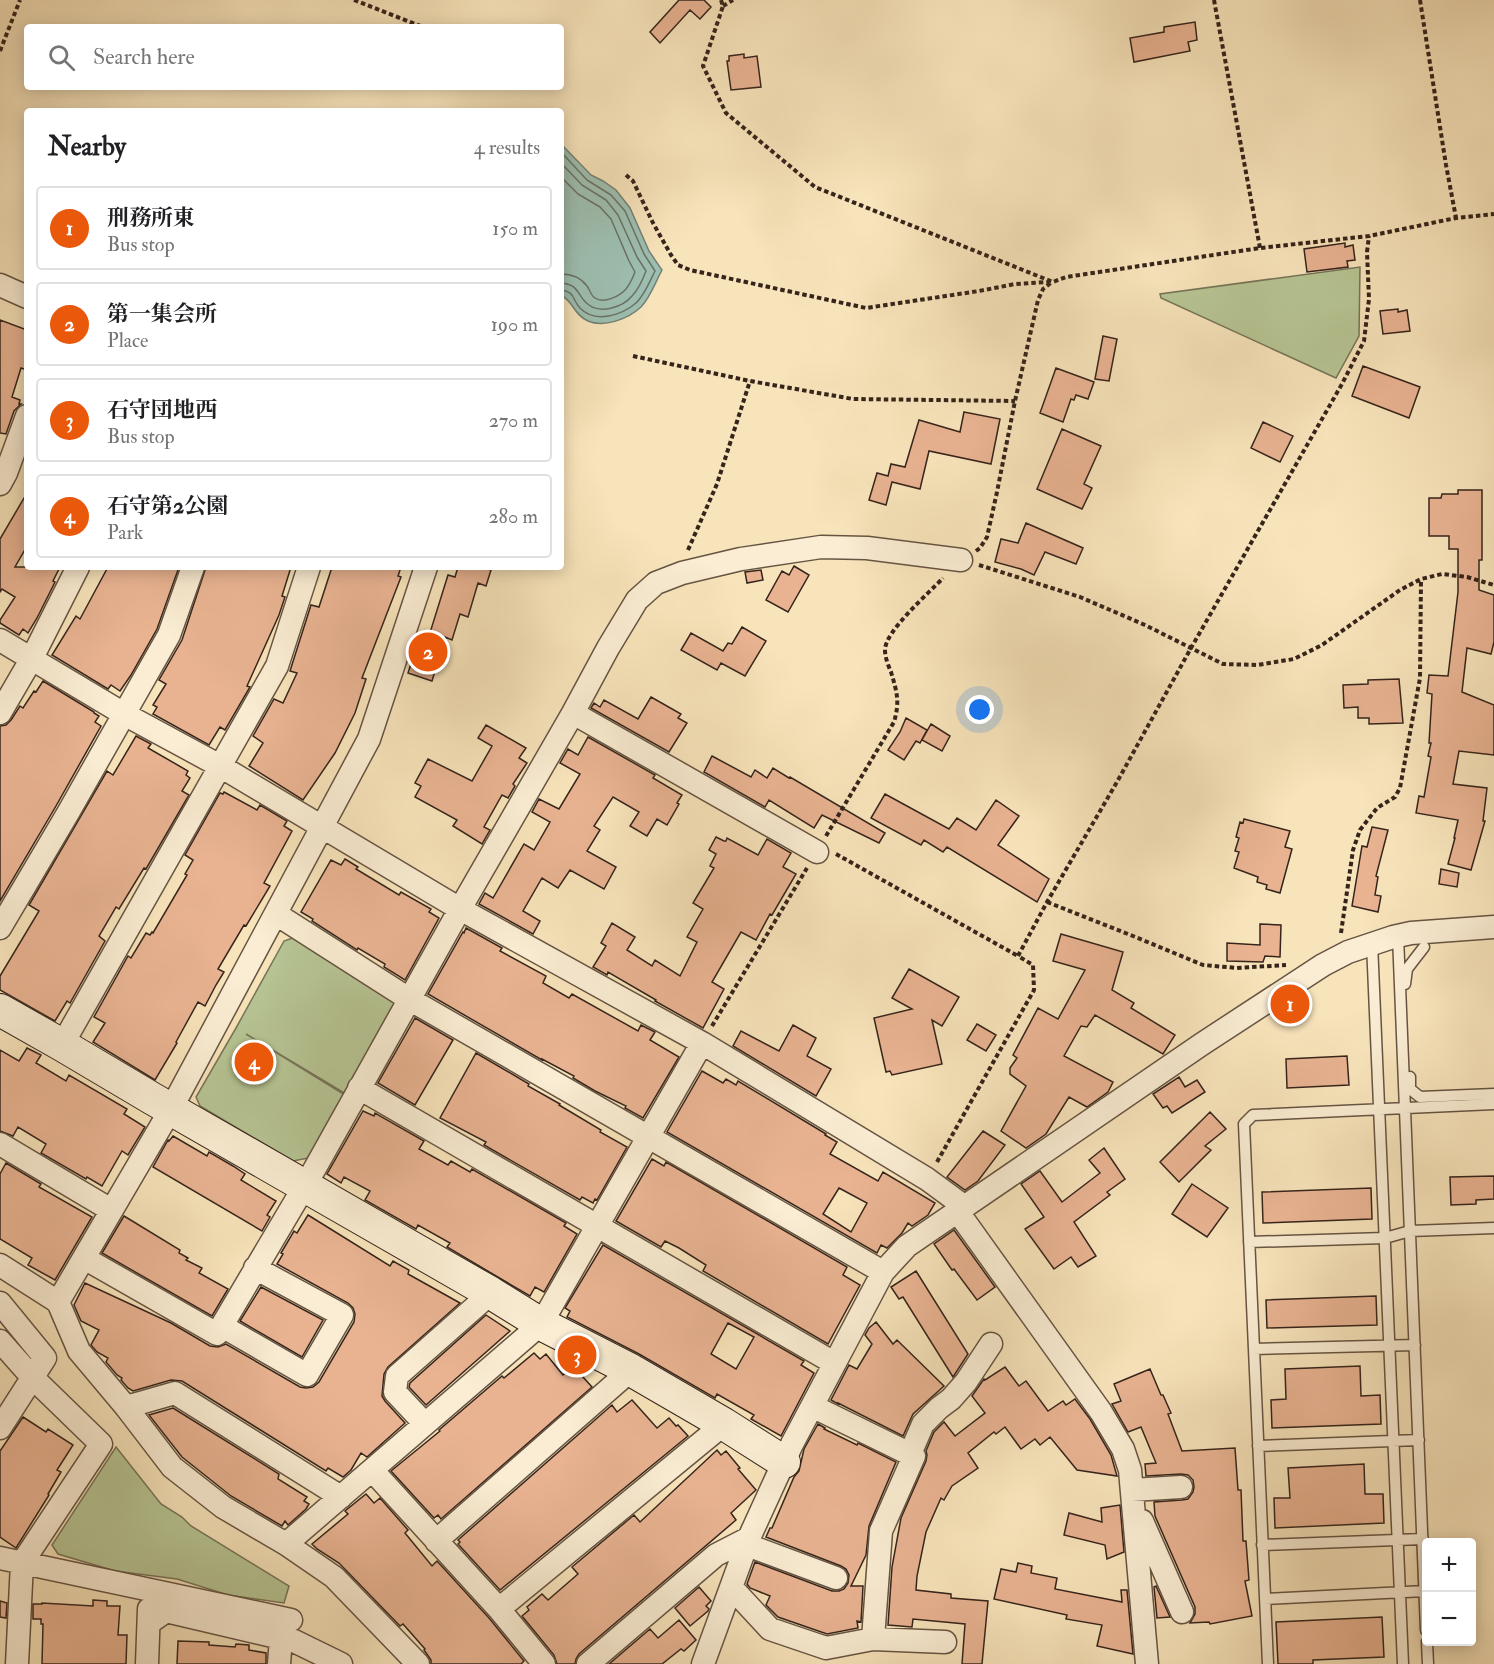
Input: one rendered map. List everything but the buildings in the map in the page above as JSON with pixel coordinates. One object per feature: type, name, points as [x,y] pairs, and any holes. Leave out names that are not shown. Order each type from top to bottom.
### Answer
[{"type":"street","points":[[0,285],[24,296]]},
{"type":"street","points":[[0,484],[24,425]]},
{"type":"street","points":[[84,1258],[217,1334],[491,858],[608,648],[638,600],[656,583],[689,571],[821,547],[867,548],[961,560]]},
{"type":"street","points":[[0,713],[32,658],[76,570]]},
{"type":"street","points":[[0,928],[169,635],[192,570]]},
{"type":"street","points":[[62,1045],[277,666],[308,570]]},
{"type":"street","points":[[58,1302],[171,1109],[369,739],[425,570]]},
{"type":"street","points":[[0,640],[124,714],[220,766],[460,909],[702,1043],[927,1179],[961,1210],[1101,1412],[1123,1449],[1130,1470],[1147,1664]]},
{"type":"street","points":[[573,713],[819,849]]},
{"type":"street","points":[[276,914],[409,999],[883,1272]]},
{"type":"street","points":[[703,1664],[748,1541],[784,1462],[883,1272],[907,1246],[1202,1044],[1323,965],[1348,952],[1398,936],[1432,931],[1494,927]]},
{"type":"street","points":[[0,1010],[541,1324],[631,1370],[784,1462]]},
{"type":"street","points":[[286,1545],[541,1324],[702,1043]]},
{"type":"street","points":[[359,1088],[834,1364]]},
{"type":"street","points":[[0,1144],[111,1210]]},
{"type":"street","points":[[0,1265],[58,1302],[79,1351],[172,1467],[223,1507],[334,1577],[418,1664]]},
{"type":"street","points":[[222,1326],[307,1376],[342,1315],[255,1268]]},
{"type":"street","points":[[425,1424],[395,1392],[397,1376],[491,1293]]},
{"type":"street","points":[[0,1303],[45,1358],[0,1428]]},
{"type":"street","points":[[0,1341],[32,1377],[101,1444],[22,1563],[18,1664]]},
{"type":"street","points":[[910,1454],[923,1424],[966,1382],[991,1344]]},
{"type":"street","points":[[436,1541],[631,1370]]},
{"type":"street","points":[[126,1407],[175,1393],[341,1497]]},
{"type":"street","points":[[812,1406],[914,1456],[881,1531],[873,1639]]},
{"type":"street","points":[[499,1610],[724,1424]]},
{"type":"street","points":[[372,1470],[499,1610],[544,1664]]},
{"type":"street","points":[[1133,1497],[1181,1486]]},
{"type":"street","points":[[1133,1497],[1182,1612]]},
{"type":"street","points":[[588,1664],[716,1555],[748,1541],[836,1578]]},
{"type":"street","points":[[0,1558],[148,1591],[286,1629],[300,1643],[341,1664]]},
{"type":"street","points":[[732,1588],[770,1629],[826,1648],[873,1639],[945,1642]]},
{"type":"street","points":[[147,1664],[148,1591]]},
{"type":"street","points":[[149,1623],[166,1611],[286,1629]]},
{"type":"street","points":[[279,1664],[286,1629]]},
{"type":"lane","points":[[1398,936],[1423,1538]]},
{"type":"lane","points":[[1372,943],[1403,1664]]},
{"type":"lane","points":[[1424,947],[1407,969],[1405,981],[1410,1089],[1420,1097],[1494,1094]]},
{"type":"lane","points":[[1268,1664],[1244,1124],[1253,1115],[1494,1104]]},
{"type":"lane","points":[[1249,1242],[1385,1238],[1410,1231],[1494,1228]]},
{"type":"lane","points":[[1254,1349],[1415,1345]]},
{"type":"lane","points":[[1258,1446],[1419,1440]]},
{"type":"lane","points":[[1262,1545],[1422,1539]]},
{"type":"lane","points":[[1265,1599],[1422,1591]]},
{"type":"lane","points":[[1427,1646],[1428,1664]]},
{"type":"path","points":[[0,51],[20,0]]},
{"type":"path","points":[[354,0],[415,24]]},
{"type":"path","points":[[721,0],[723,6],[703,66],[726,113],[815,187],[1053,282]]},
{"type":"path","points":[[723,6],[733,0]]},
{"type":"path","points":[[1214,0],[1260,248]]},
{"type":"path","points":[[1420,0],[1456,218]]},
{"type":"path","points":[[626,176],[633,182],[670,255],[678,265],[690,270],[866,308],[1015,284],[1053,282]]},
{"type":"path","points":[[702,1043],[894,722],[898,695],[887,663],[886,641],[905,616],[961,560],[980,548],[987,537],[1015,401],[1038,300],[1043,289],[1066,277],[1260,248],[1369,236],[1456,218],[1494,214]]},
{"type":"path","points":[[1018,956],[1364,341],[1369,299],[1367,252],[1369,236]]},
{"type":"path","points":[[633,356],[750,381],[853,399],[1015,401]]},
{"type":"path","points":[[689,571],[686,555],[717,484],[750,381]]},
{"type":"path","points":[[961,560],[1080,597],[1223,664],[1257,665],[1294,659],[1322,645],[1400,590],[1421,579],[1442,574],[1494,585]]},
{"type":"path","points":[[1348,952],[1341,932],[1356,840],[1360,830],[1377,808],[1395,797],[1400,788],[1420,678],[1421,579]]},
{"type":"path","points":[[819,849],[1033,965],[1034,990],[927,1179]]},
{"type":"path","points":[[1047,902],[1203,965],[1237,968],[1323,965]]},
{"type":"green space","points":[[1360,267],[1359,336],[1336,378],[1161,298],[1160,294]]},
{"type":"green space","points":[[295,937],[392,999],[395,1006],[346,1094],[246,1034],[345,1095],[308,1158],[293,1161],[200,1106],[196,1097],[284,941]]},
{"type":"green space","points":[[116,1447],[161,1504],[182,1517],[191,1526],[289,1586],[284,1603],[228,1595],[177,1579],[115,1571],[58,1554],[52,1545]]},
{"type":"water","points":[[564,147],[591,175],[616,190],[630,208],[649,251],[662,270],[641,307],[616,321],[594,323],[588,321],[579,315],[564,297]]},
{"type":"place","name":"第一集会所","points":[[428,652]]},
{"type":"place","name":"刑務所東","points":[[1290,1004]]},
{"type":"place","name":"石守第2公園","points":[[254,1062]]},
{"type":"place","name":"石守団地西","points":[[577,1355]]}]
